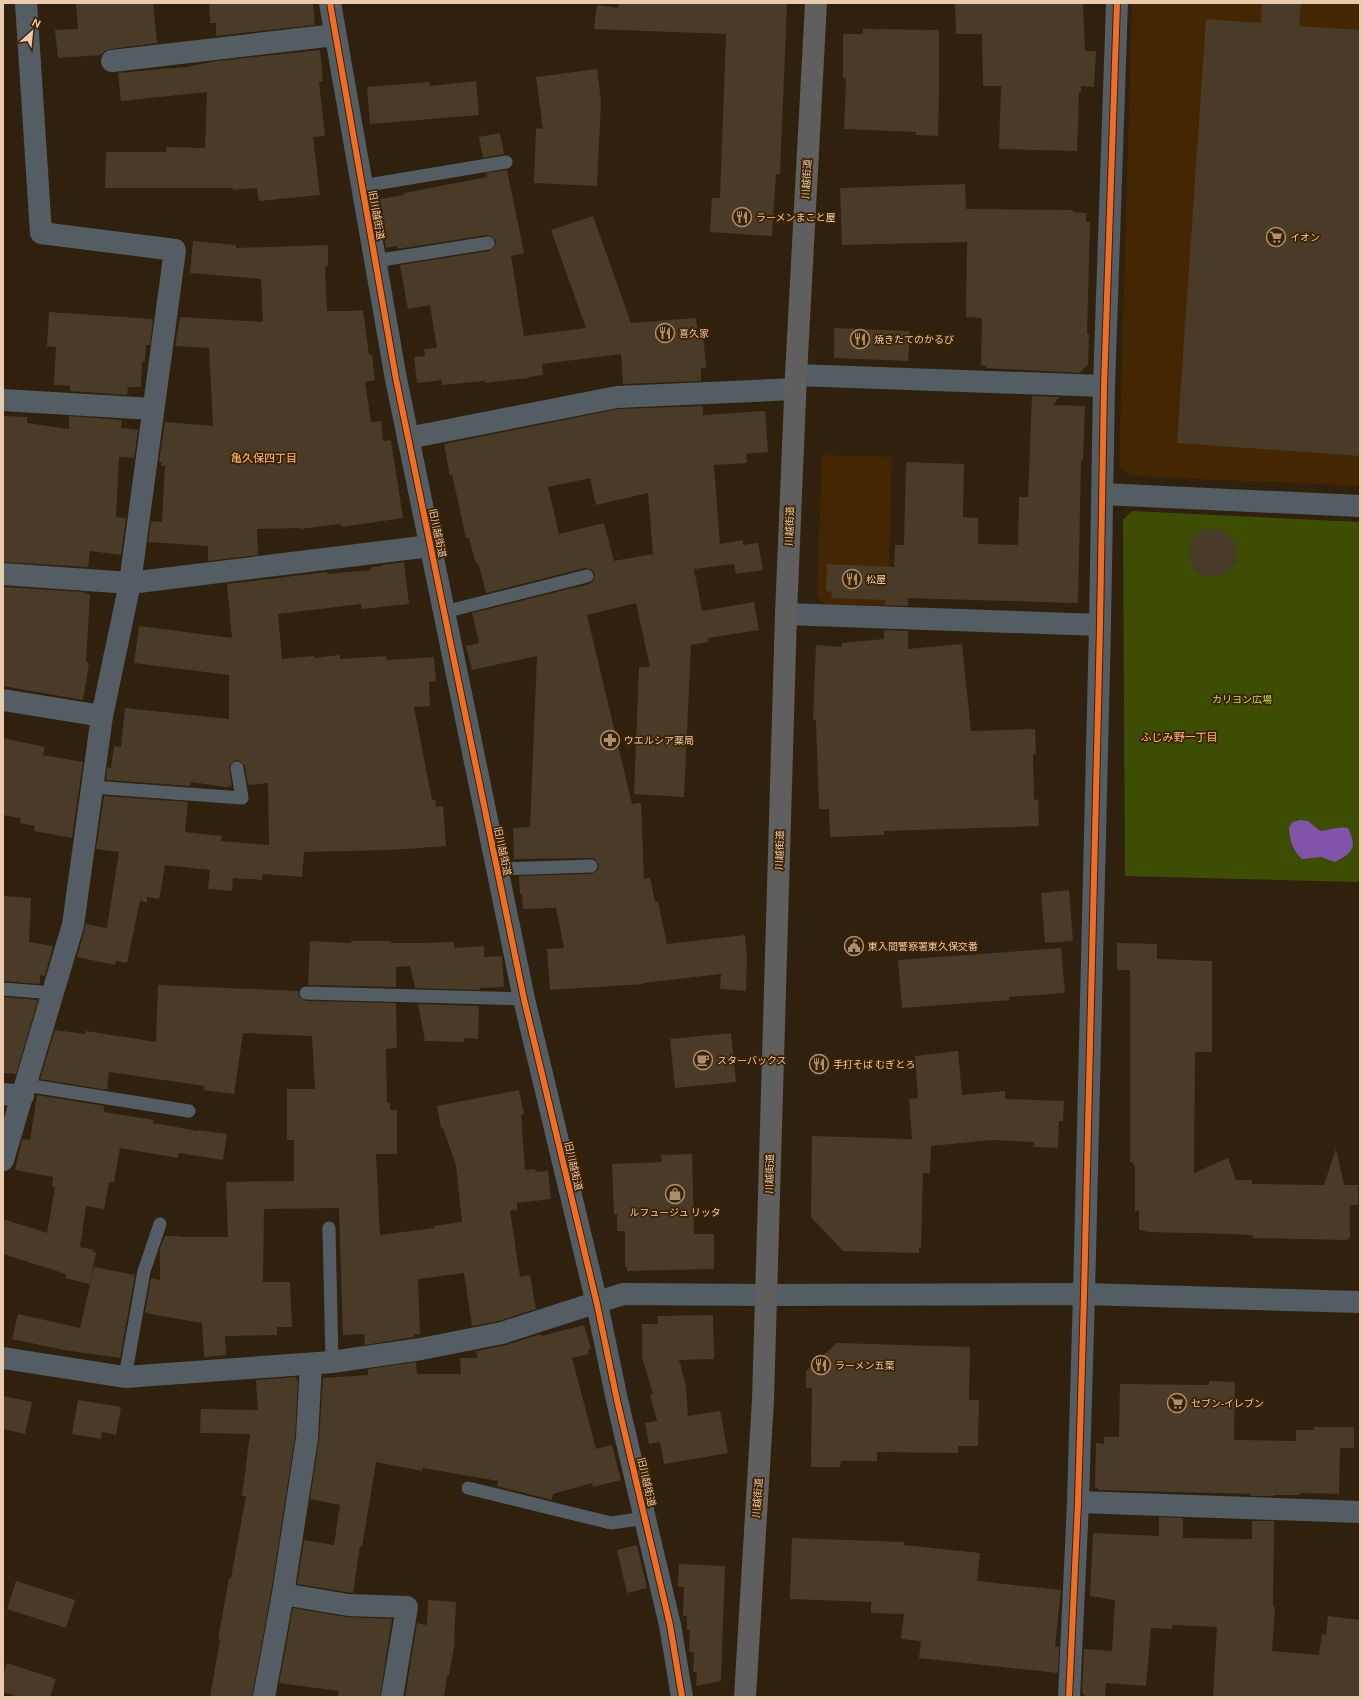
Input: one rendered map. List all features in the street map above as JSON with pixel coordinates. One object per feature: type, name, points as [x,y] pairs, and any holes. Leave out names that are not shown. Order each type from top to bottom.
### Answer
[{"type":"highway","name":"川越街道","points":[[745,1697],[764,1400],[786,614],[796,382],[816,3]]},
{"type":"street","points":[[3,1160],[17,1091],[53,993],[73,925],[102,716],[130,583],[175,250],[41,233],[26,3]]},
{"type":"street","name":"旧川越街道","points":[[330,3],[375,261],[408,438],[497,869],[524,998],[597,1304],[617,1400],[670,1625],[682,1697]]},
{"type":"street","points":[[1069,1697],[1078,1502],[1084,1294],[1100,625],[1104,386],[1117,3]]},
{"type":"street","points":[[112,61],[335,35]]},
{"type":"street","points":[[408,438],[617,397],[796,382],[1104,386]]},
{"type":"street","points":[[3,400],[154,409]]},
{"type":"street","points":[[1102,494],[1360,506]]},
{"type":"street","points":[[3,574],[130,583],[430,546]]},
{"type":"street","points":[[786,614],[1100,625]]},
{"type":"street","points":[[3,700],[102,716]]},
{"type":"street","points":[[3,1358],[125,1377],[322,1363],[421,1349],[502,1333],[597,1304],[623,1294],[1084,1294],[1360,1302]]},
{"type":"street","points":[[264,1697],[283,1594],[307,1438],[322,1363]]},
{"type":"street","points":[[1078,1502],[1360,1512]]},
{"type":"street","points":[[283,1594],[348,1605],[407,1606],[392,1697]]},
{"type":"lane","points":[[362,186],[506,162]]},
{"type":"lane","points":[[375,261],[488,243]]},
{"type":"lane","points":[[444,612],[587,576]]},
{"type":"lane","points":[[92,787],[242,798],[237,768]]},
{"type":"lane","points":[[497,869],[591,866]]},
{"type":"lane","points":[[3,989],[53,993]]},
{"type":"lane","points":[[306,993],[524,998]]},
{"type":"lane","points":[[17,1091],[189,1111]]},
{"type":"lane","points":[[125,1377],[144,1271],[160,1224]]},
{"type":"lane","points":[[322,1363],[329,1228]]},
{"type":"lane","points":[[468,1488],[611,1523],[645,1518]]},
{"type":"shaded area","name":"イオン","points":[[1132,3],[1360,3],[1360,486],[1130,476],[1119,467]]},
{"type":"shaded area","points":[[822,455],[892,457],[888,606],[824,604],[817,595]]},
{"type":"shaded area","points":[[1300,820],[1308,821],[1320,831],[1348,828],[1353,844],[1350,852],[1335,862],[1321,857],[1302,859],[1292,844],[1289,827],[1293,822]]},
{"type":"green space","name":"カリヨン広場","points":[[1132,511],[1360,522],[1360,882],[1125,876],[1123,520]]},
{"type":"building","points":[[76,3],[153,3],[157,43],[111,49],[105,51],[101,55],[58,58],[55,30],[78,29]]},
{"type":"building","points":[[209,3],[313,3],[315,25],[216,36],[216,23],[210,23]]},
{"type":"building","points":[[619,3],[787,3],[780,174],[776,174],[772,236],[710,232],[712,198],[720,198],[726,34],[594,29],[597,5],[618,8]]},
{"type":"building","points":[[955,3],[1083,3],[1085,51],[1096,51],[1094,87],[1081,86],[1081,92],[1079,92],[1077,151],[999,149],[1001,86],[983,86],[982,34],[956,34]]},
{"type":"building","name":"イオン","points":[[1262,3],[1301,3],[1299,26],[1360,30],[1360,456],[1177,443],[1206,19],[1261,23]]},
{"type":"building","points":[[863,29],[939,30],[938,136],[916,135],[916,132],[844,129],[846,78],[843,78],[843,34],[863,34]]},
{"type":"building","points":[[320,50],[323,81],[319,82],[325,136],[313,137],[320,195],[259,201],[257,188],[233,190],[233,188],[105,188],[106,152],[166,152],[166,147],[205,148],[207,92],[121,101],[118,73],[186,67],[217,61]]},
{"type":"building","points":[[597,69],[601,101],[597,186],[534,183],[536,128],[543,129],[536,77]]},
{"type":"building","points":[[476,81],[479,115],[370,124],[367,87],[429,82],[430,86]]},
{"type":"building","points":[[500,133],[504,154],[483,158],[479,137]]},
{"type":"building","points":[[507,170],[524,253],[511,256],[524,336],[586,328],[551,230],[593,216],[631,323],[696,318],[698,334],[703,334],[706,368],[701,368],[701,381],[623,384],[621,354],[542,364],[543,375],[528,378],[485,383],[485,381],[442,385],[442,380],[417,383],[414,357],[425,356],[424,349],[437,348],[430,305],[408,309],[400,265],[489,251],[495,246],[496,241],[491,236],[487,235],[397,249],[397,246],[386,248],[381,219],[383,219],[380,199],[487,177],[486,173]]},
{"type":"building","points":[[965,184],[966,209],[1073,210],[1073,212],[1086,213],[1086,222],[1090,222],[1087,334],[1089,334],[1088,364],[1080,373],[986,368],[986,366],[981,365],[982,318],[966,317],[967,242],[842,245],[840,188]]},
{"type":"building","points":[[193,241],[236,245],[236,248],[328,245],[328,266],[325,267],[327,311],[363,310],[369,355],[372,355],[375,380],[365,382],[371,422],[381,421],[383,441],[391,440],[403,518],[341,527],[341,524],[300,529],[257,529],[258,555],[208,561],[208,546],[148,542],[151,521],[162,522],[165,466],[161,466],[162,462],[159,462],[165,422],[213,426],[209,348],[175,346],[180,317],[263,322],[261,279],[190,273]]},
{"type":"building","points":[[49,312],[153,319],[150,345],[146,345],[145,362],[142,361],[141,387],[128,387],[127,395],[70,391],[70,386],[54,385],[56,347],[47,346]]},
{"type":"building","points":[[834,328],[910,331],[908,361],[834,358]]},
{"type":"building","points":[[1032,396],[1059,397],[1053,405],[1085,406],[1083,460],[1081,460],[1078,603],[908,598],[908,606],[885,605],[885,600],[831,598],[832,592],[826,591],[827,564],[894,567],[895,545],[904,545],[906,462],[964,464],[963,517],[978,518],[978,544],[1018,545],[1019,497],[1028,497]]},
{"type":"building","points":[[703,406],[703,415],[765,411],[768,452],[746,454],[747,463],[714,465],[720,544],[743,540],[743,545],[758,543],[763,570],[736,574],[734,564],[694,569],[702,611],[754,602],[759,630],[708,638],[708,642],[691,645],[684,797],[634,794],[639,667],[650,667],[636,603],[587,615],[632,804],[641,803],[644,879],[650,878],[655,902],[658,902],[667,944],[745,935],[747,957],[746,991],[720,989],[721,974],[643,984],[550,990],[547,949],[564,948],[556,908],[523,909],[519,876],[591,874],[598,870],[599,865],[595,859],[591,858],[514,859],[513,828],[530,827],[537,656],[472,670],[466,646],[479,643],[472,613],[589,584],[593,581],[595,574],[592,570],[585,568],[486,593],[479,565],[475,561],[469,538],[466,538],[452,474],[450,475],[444,444],[618,409]],"holes":[[[590,478],[596,505],[648,493],[653,554],[614,561],[604,523],[559,534],[548,487]]]},
{"type":"building","points":[[3,416],[27,417],[27,423],[69,429],[69,416],[122,420],[121,428],[138,430],[134,458],[119,457],[116,517],[126,518],[121,555],[90,551],[88,567],[3,562]]},
{"type":"building","points":[[1203,529],[1222,530],[1236,543],[1236,563],[1222,576],[1202,577],[1189,562],[1189,543]]},
{"type":"building","points":[[404,562],[409,604],[362,609],[361,604],[278,614],[282,659],[314,656],[314,658],[340,655],[340,659],[386,656],[387,660],[434,657],[436,681],[429,682],[430,706],[414,707],[432,800],[435,800],[436,807],[443,806],[446,846],[390,850],[304,852],[302,877],[263,874],[262,880],[233,878],[232,891],[208,889],[210,870],[165,865],[159,899],[147,897],[147,902],[140,901],[127,963],[116,961],[115,965],[77,957],[86,924],[107,928],[119,852],[96,849],[104,796],[188,802],[185,832],[222,836],[221,841],[269,845],[268,783],[248,785],[245,766],[240,761],[235,760],[229,766],[232,786],[226,787],[191,782],[190,786],[106,780],[107,767],[111,768],[114,746],[121,747],[125,708],[229,719],[229,675],[134,663],[139,626],[232,638],[227,584],[327,572],[327,574],[371,570],[371,567]]},
{"type":"building","points":[[3,587],[85,592],[84,594],[90,594],[86,662],[89,663],[83,700],[3,686]]},
{"type":"building","points":[[884,630],[908,631],[908,649],[962,644],[971,731],[1035,729],[1036,754],[1033,754],[1034,800],[1038,799],[1039,826],[884,831],[884,835],[830,837],[829,809],[819,809],[816,720],[813,720],[816,645],[842,647],[842,643],[884,639]]},
{"type":"building","points":[[3,738],[45,747],[43,755],[83,762],[72,838],[34,831],[35,826],[20,823],[21,818],[3,815]]},
{"type":"building","points":[[1069,890],[1073,941],[1045,943],[1041,893]]},
{"type":"building","points":[[3,896],[31,898],[29,942],[53,946],[45,976],[40,975],[40,984],[3,981]]},
{"type":"building","points":[[310,941],[351,943],[351,941],[391,941],[391,943],[454,942],[454,948],[484,946],[484,957],[502,956],[504,987],[480,988],[479,990],[415,988],[410,966],[396,967],[396,987],[308,985]]},
{"type":"building","points":[[1117,943],[1157,944],[1157,959],[1212,961],[1212,1052],[1195,1052],[1194,1173],[1228,1158],[1236,1180],[1252,1180],[1252,1184],[1324,1185],[1336,1149],[1344,1185],[1358,1185],[1358,1205],[1350,1205],[1350,1238],[1348,1238],[1348,1240],[1253,1238],[1252,1235],[1149,1232],[1139,1230],[1139,1211],[1135,1211],[1135,1165],[1133,1165],[1133,1162],[1130,1162],[1130,970],[1117,970]]},
{"type":"building","points":[[1061,948],[1065,993],[1009,997],[1010,1000],[902,1008],[898,960]]},
{"type":"building","points":[[158,985],[298,991],[299,997],[306,1001],[396,1003],[397,1048],[386,1049],[387,1103],[390,1103],[390,1110],[397,1110],[397,1154],[376,1154],[380,1235],[434,1228],[433,1226],[462,1222],[456,1165],[443,1128],[441,1128],[437,1106],[519,1090],[524,1114],[521,1115],[525,1170],[535,1169],[536,1172],[548,1171],[551,1199],[517,1203],[517,1210],[510,1211],[520,1277],[530,1275],[536,1309],[499,1321],[472,1326],[464,1273],[418,1279],[420,1334],[414,1334],[414,1337],[365,1345],[364,1334],[343,1335],[339,1208],[264,1209],[263,1282],[290,1282],[292,1327],[277,1327],[277,1335],[225,1336],[226,1355],[204,1357],[202,1323],[145,1313],[151,1278],[160,1280],[160,1248],[165,1236],[228,1237],[226,1182],[294,1181],[294,1140],[287,1140],[287,1089],[315,1089],[312,1036],[243,1033],[234,1094],[204,1090],[205,1086],[109,1072],[107,1090],[40,1079],[55,1030],[85,1034],[86,1031],[156,1042]]},
{"type":"building","points":[[3,997],[38,1000],[16,1074],[3,1073]]},
{"type":"building","points":[[418,1004],[479,1006],[478,1039],[464,1038],[464,1042],[425,1041]]},
{"type":"building","name":"スターバックス","points":[[731,1033],[736,1082],[675,1088],[670,1039]]},
{"type":"building","points":[[958,1051],[962,1095],[1005,1091],[1005,1099],[1064,1101],[1063,1121],[1059,1121],[1058,1148],[1034,1147],[1034,1142],[991,1140],[931,1146],[930,1173],[923,1173],[921,1248],[919,1248],[919,1253],[843,1251],[811,1217],[812,1136],[912,1139],[909,1099],[918,1098],[915,1056]]},
{"type":"building","points":[[37,1095],[104,1106],[104,1112],[154,1120],[153,1123],[198,1131],[227,1134],[223,1160],[179,1153],[178,1158],[120,1148],[114,1182],[109,1182],[104,1209],[86,1206],[80,1247],[94,1250],[93,1252],[96,1252],[90,1284],[65,1278],[66,1274],[3,1254],[3,1219],[47,1233],[55,1187],[52,1187],[53,1177],[15,1170],[22,1139],[30,1140]]},
{"type":"building","points":[[692,1154],[694,1234],[714,1234],[714,1269],[627,1271],[627,1267],[625,1267],[625,1231],[617,1231],[617,1214],[614,1215],[612,1164],[662,1162],[661,1155]]},
{"type":"building","points":[[94,1267],[135,1275],[120,1358],[64,1350],[12,1339],[18,1314],[80,1328]]},
{"type":"building","points":[[713,1315],[714,1359],[679,1360],[686,1386],[688,1416],[720,1411],[728,1453],[664,1464],[660,1442],[649,1444],[645,1423],[657,1421],[650,1395],[653,1394],[642,1357],[642,1324],[658,1324],[658,1316]]},
{"type":"building","points":[[584,1325],[591,1349],[588,1350],[589,1354],[572,1358],[596,1449],[612,1445],[621,1480],[593,1487],[592,1483],[553,1494],[552,1500],[497,1486],[498,1481],[423,1468],[422,1471],[376,1462],[362,1547],[360,1546],[353,1593],[297,1584],[304,1540],[334,1545],[340,1505],[310,1499],[319,1439],[323,1378],[368,1375],[368,1369],[416,1362],[417,1374],[461,1374],[460,1358],[478,1358],[476,1351],[506,1345],[541,1334],[541,1336]]},
{"type":"building","points":[[837,1343],[970,1347],[969,1400],[979,1400],[978,1446],[958,1446],[958,1453],[877,1452],[877,1461],[841,1461],[840,1467],[811,1467],[812,1388],[806,1388],[806,1371]]},
{"type":"building","points":[[296,1377],[296,1380],[298,1380],[295,1437],[271,1592],[252,1697],[210,1697],[220,1640],[218,1639],[223,1611],[229,1578],[231,1578],[246,1496],[242,1496],[250,1434],[200,1433],[201,1409],[258,1410],[256,1380]]},
{"type":"building","points":[[1209,1381],[1235,1382],[1234,1440],[1296,1441],[1296,1430],[1314,1430],[1314,1427],[1354,1427],[1354,1448],[1340,1448],[1339,1494],[1300,1493],[1300,1495],[1251,1496],[1251,1494],[1098,1490],[1098,1488],[1095,1488],[1096,1443],[1104,1444],[1104,1437],[1119,1437],[1120,1384],[1209,1385]]},
{"type":"building","points":[[3,1396],[32,1402],[25,1434],[3,1429]]},
{"type":"building","points":[[78,1400],[121,1407],[116,1435],[102,1432],[101,1439],[72,1434]]},
{"type":"building","points":[[1159,1517],[1183,1518],[1183,1538],[1252,1539],[1252,1521],[1274,1521],[1273,1607],[1275,1607],[1272,1651],[1319,1655],[1322,1634],[1326,1635],[1328,1616],[1360,1620],[1360,1697],[1213,1697],[1217,1627],[1172,1625],[1172,1629],[1151,1628],[1146,1686],[1106,1683],[1105,1697],[1086,1697],[1082,1692],[1084,1649],[1112,1651],[1115,1600],[1090,1596],[1093,1533],[1159,1536]]},
{"type":"building","points":[[792,1538],[904,1542],[904,1545],[980,1553],[977,1581],[1061,1590],[1055,1647],[1059,1647],[1058,1673],[919,1658],[921,1641],[901,1639],[904,1614],[871,1613],[871,1602],[790,1599]]},
{"type":"building","points":[[637,1545],[647,1588],[627,1593],[617,1550]]},
{"type":"building","points":[[679,1564],[725,1566],[721,1681],[696,1686],[697,1672],[693,1672],[694,1652],[689,1652],[690,1630],[687,1630],[687,1616],[683,1616],[684,1587],[678,1587]]},
{"type":"building","points":[[16,1581],[75,1600],[66,1628],[7,1609]]},
{"type":"building","points":[[428,1600],[456,1602],[455,1641],[449,1675],[447,1675],[444,1697],[405,1697],[417,1623],[427,1625]]},
{"type":"building","points":[[293,1608],[346,1617],[392,1619],[380,1697],[338,1697],[339,1691],[279,1683]]},
{"type":"building","points":[[7,1663],[56,1679],[50,1697],[19,1697],[3,1692],[3,1677]]},
{"type":"cycle path","points":[[330,3],[396,379],[524,999],[597,1304],[617,1400],[670,1625],[682,1697]]},
{"type":"cycle path","points":[[1069,1697],[1078,1502],[1084,1294],[1100,625],[1104,386],[1117,3]]},
{"type":"place","name":"ラーメンまこと屋","points":[[742,217]]},
{"type":"place","name":"イオン","points":[[1276,237]]},
{"type":"place","name":"喜久家","points":[[665,333]]},
{"type":"place","name":"焼きたてのかるび","points":[[860,339]]},
{"type":"place","name":"松屋","points":[[852,579]]},
{"type":"place","name":"ウエルシア薬局","points":[[610,740]]},
{"type":"place","name":"東入間警察署東久保交番","points":[[854,946]]},
{"type":"place","name":"スターバックス","points":[[703,1060]]},
{"type":"place","name":"手打そば むぎとろ","points":[[819,1064]]},
{"type":"place","name":"ルフュージュ リッタ","points":[[675,1194]]},
{"type":"place","name":"ラーメン五葉","points":[[821,1365]]},
{"type":"place","name":"セブン-イレブン","points":[[1177,1403]]},
{"type":"district","name":"亀久保四丁目","points":[[264,458]]},
{"type":"district","name":"ふじみ野一丁目","points":[[1179,737]]}]
